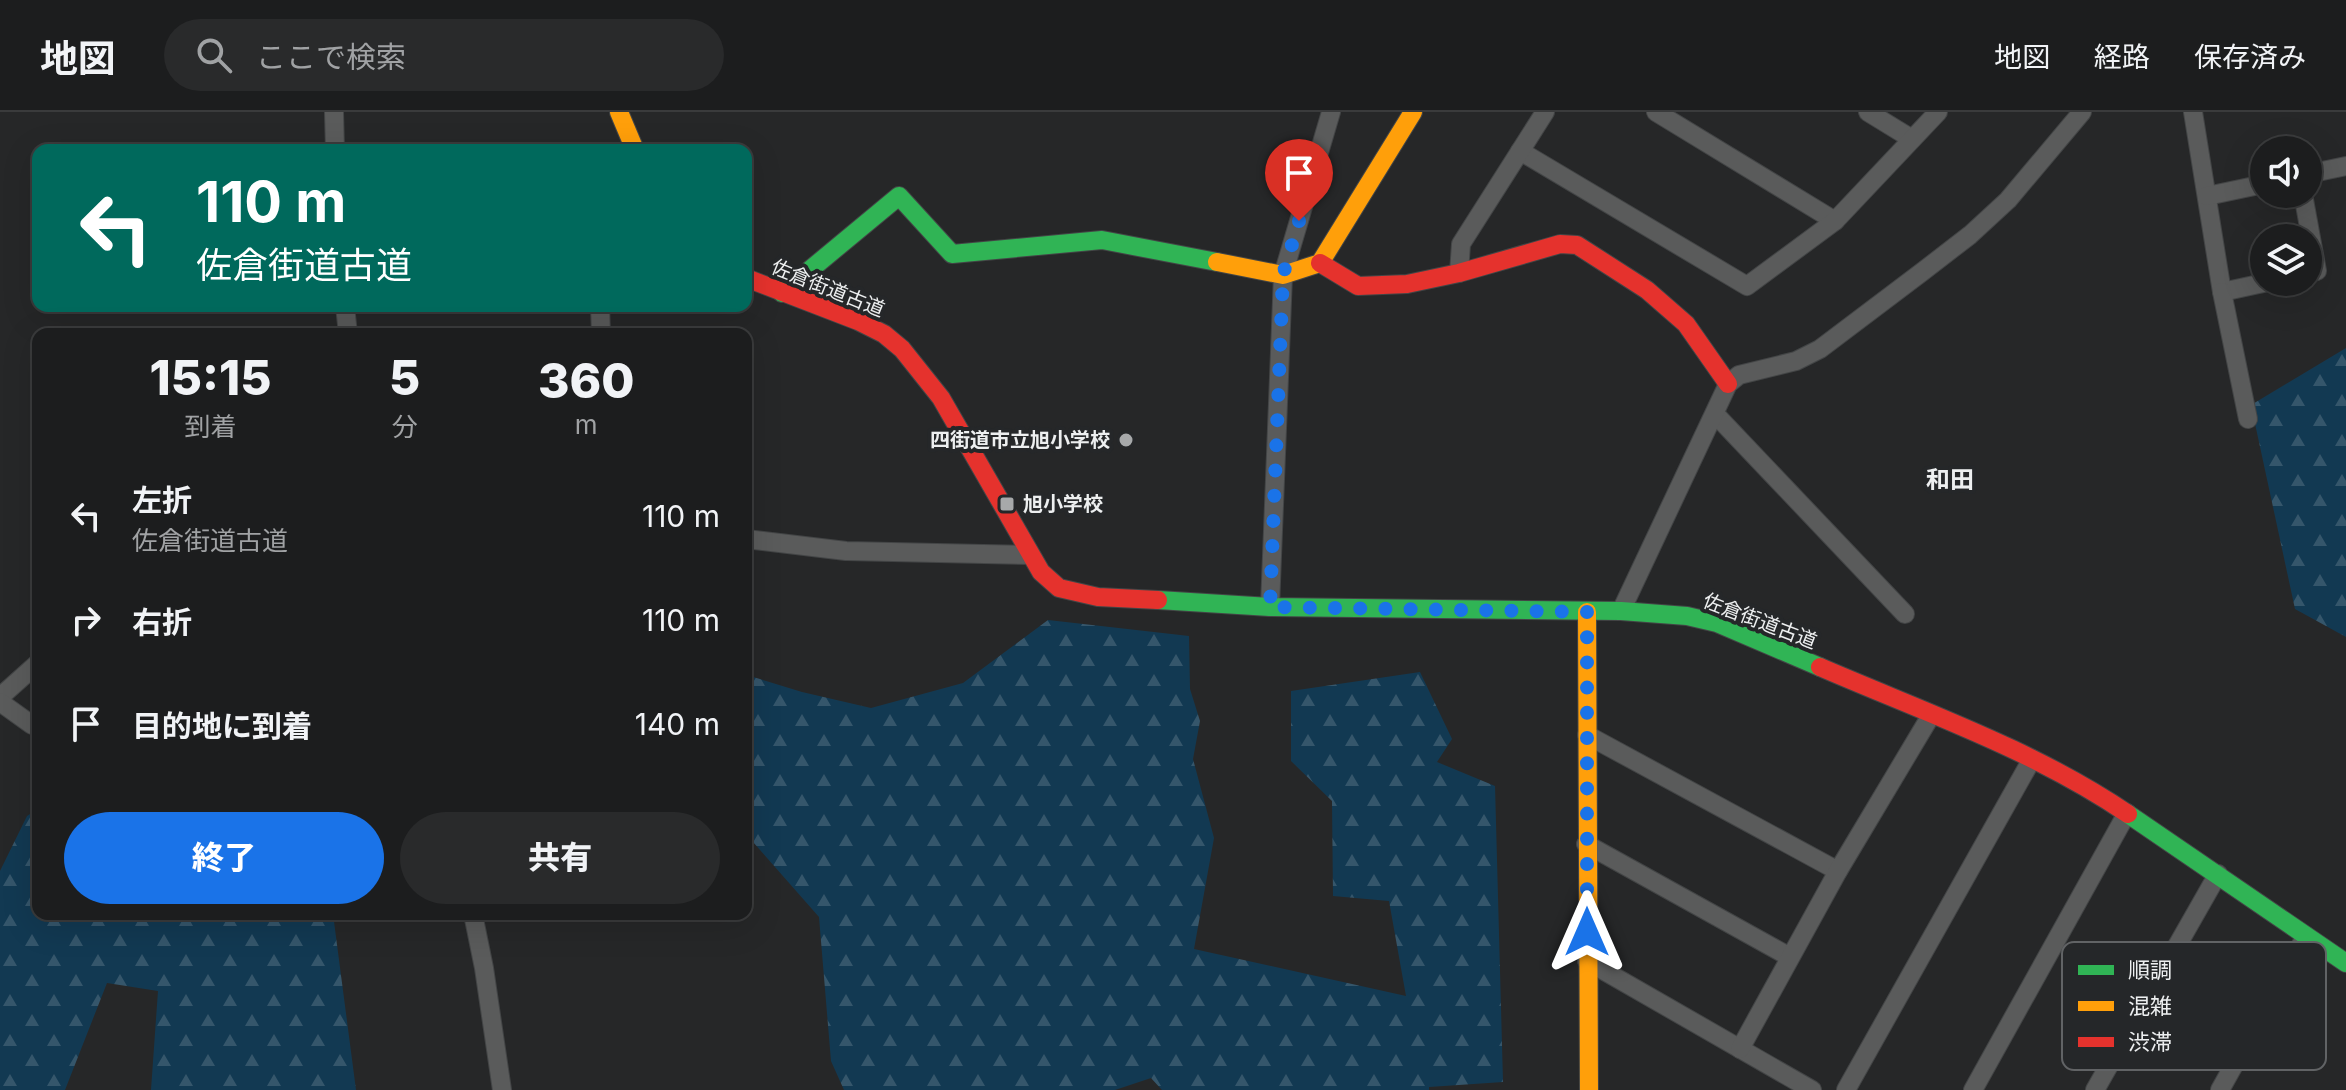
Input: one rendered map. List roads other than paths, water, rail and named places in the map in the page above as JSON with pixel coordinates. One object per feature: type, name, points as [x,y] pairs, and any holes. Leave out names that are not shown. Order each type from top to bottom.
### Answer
[{"type":"street","points":[[334,112],[335,144]]},
{"type":"street","points":[[619,112],[632,144]]},
{"type":"street","points":[[1270,607],[1283,275],[1331,112]]},
{"type":"street","points":[[782,293],[899,196],[952,254],[1102,240],[1283,275],[1320,263],[1413,112]]},
{"type":"street","points":[[1459,273],[1461,244],[1545,112]]},
{"type":"street","points":[[1656,112],[1835,221]]},
{"type":"street","points":[[1868,112],[1912,139]]},
{"type":"street","points":[[1520,151],[1747,286],[1835,221],[1938,112]]},
{"type":"street","points":[[1621,611],[1728,384],[1739,375],[1796,361],[1820,349],[1922,272],[1970,235],[2008,200],[2082,112]]},
{"type":"street","points":[[2193,112],[2222,292],[2248,419]]},
{"type":"street","points":[[2322,171],[2346,166]]},
{"type":"street","points":[[2207,196],[2250,187]]},
{"type":"street","points":[[1320,263],[1358,286],[1407,284],[1459,273],[1560,244],[1577,245],[1647,290],[1686,324],[1728,384]]},
{"type":"street","name":"佐倉街道古道","points":[[752,280],[858,321],[884,334],[902,349],[941,398],[1041,572],[1059,588],[1077,594],[1270,607],[1621,611],[1687,616],[1717,623],[2032,759],[2088,787],[2315,942]]},
{"type":"street","points":[[2222,292],[2250,286]]},
{"type":"street","points":[[1715,414],[1905,614]]},
{"type":"street","points":[[752,540],[846,551],[1030,555]]},
{"type":"street","points":[[1587,612],[1589,1090]]},
{"type":"street","points":[[32,669],[0,700],[32,725]]},
{"type":"street","points":[[1740,1049],[1838,871],[1930,717]]},
{"type":"street","points":[[1587,735],[1838,871]]},
{"type":"street","points":[[1846,1090],[2032,759]]},
{"type":"street","points":[[1973,1090],[2127,813]]},
{"type":"street","points":[[1586,844],[1790,957]]},
{"type":"street","points":[[2179,942],[2218,874]]},
{"type":"street","points":[[474,920],[502,1090]]},
{"type":"street","points":[[2303,942],[2306,936]]},
{"type":"street","name":"佐倉街道古道","points":[[2326,950],[2346,963]]},
{"type":"street","points":[[1587,961],[1812,1090]]},
{"type":"street","points":[[2095,1090],[2106,1070]]},
{"type":"street","points":[[2220,1090],[2231,1070]]},
{"type":"place","name":"四街道市立旭小学校","points":[[1126,440]]},
{"type":"place","name":"旭小学校","points":[[1007,504]]},
{"type":"district","name":"和田","points":[[1950,479]]}]
